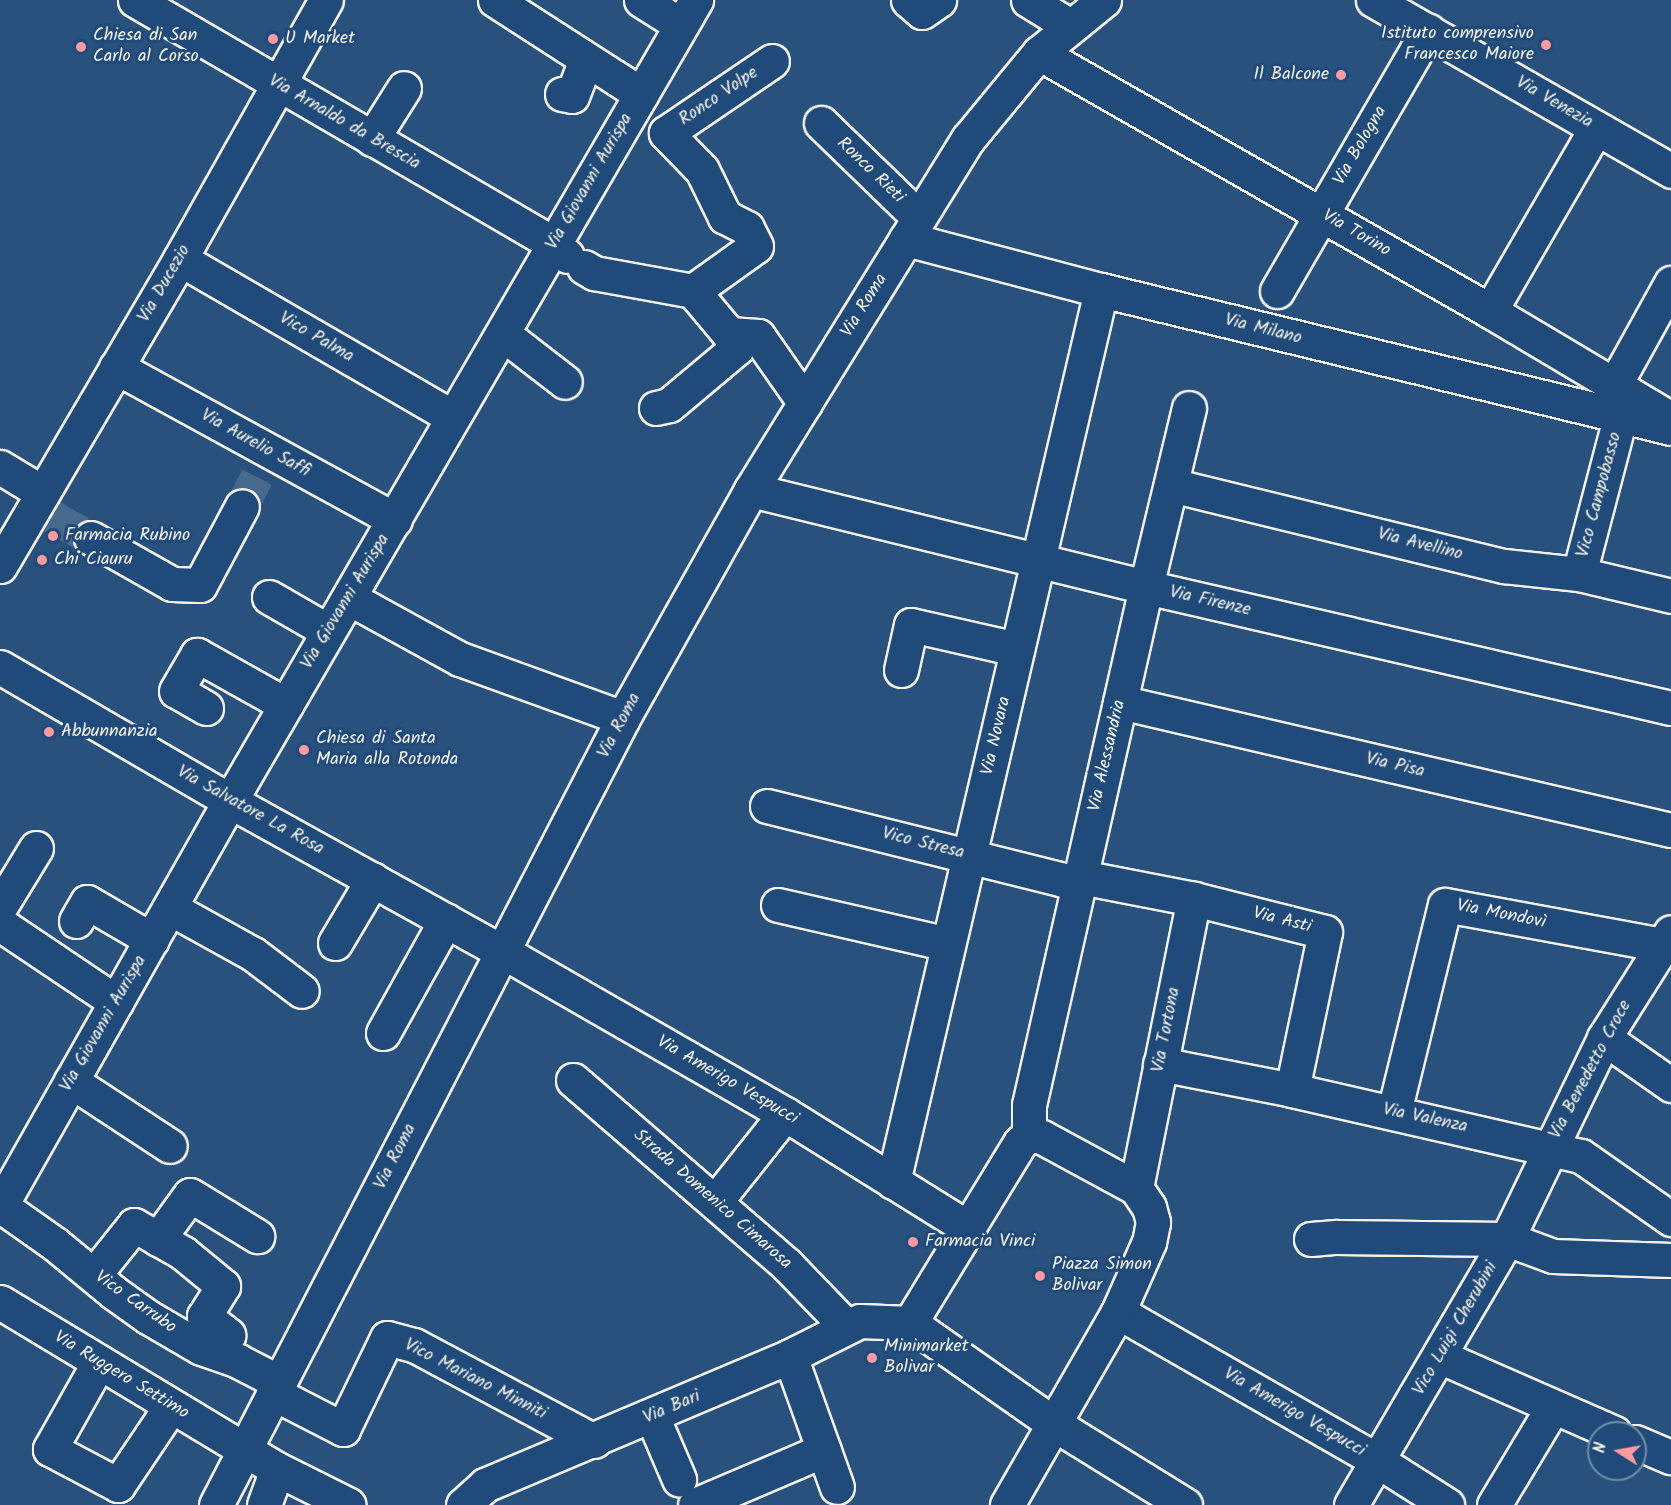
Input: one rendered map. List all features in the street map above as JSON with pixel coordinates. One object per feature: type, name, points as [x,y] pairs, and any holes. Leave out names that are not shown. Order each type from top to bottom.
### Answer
[{"type":"street","name":"Via Arnaldo da Brescia","points":[[135,0],[569,256],[594,273],[693,291]]},
{"type":"street","name":"Via Ducezio","points":[[0,566],[43,505],[116,367],[180,259],[276,84],[326,0]]},
{"type":"street","points":[[495,0],[519,13],[586,60],[641,94]]},
{"type":"street","points":[[641,0],[689,13]]},
{"type":"street","points":[[908,0],[922,12],[939,0]]},
{"type":"street","points":[[1028,0],[1070,26]]},
{"type":"street","name":"Via Roma","points":[[216,1505],[242,1449],[276,1388],[623,718],[751,490],[968,139],[1039,53],[1104,0]]},
{"type":"street","name":"Via Venezia","points":[[1373,0],[1671,171]]},
{"type":"street","name":"Via Giovanni Aurispa","points":[[3,1196],[453,417],[503,334],[569,256],[641,94],[689,13]]},
{"type":"street","name":"Via Bologna","points":[[1277,291],[1428,31]]},
{"type":"street","name":"Via Torino","points":[[1039,53],[1490,311],[1620,399],[1671,418]]},
{"type":"street","points":[[562,94],[572,96],[586,60]]},
{"type":"street","name":"Ronco Volpe","points":[[693,291],[756,246],[747,228],[725,217],[702,170],[666,132],[772,61]]},
{"type":"street","points":[[372,139],[404,88]]},
{"type":"street","name":"Ronco Rieti","points":[[821,123],[913,228]]},
{"type":"street","points":[[1490,311],[1596,128]]},
{"type":"street","name":"Via Milano","points":[[913,228],[1101,290],[1620,399]]},
{"type":"street","name":"Vico Palma","points":[[180,259],[453,417]]},
{"type":"street","name":"Via Novara","points":[[893,1182],[1101,290]]},
{"type":"street","points":[[693,291],[729,334],[758,336],[805,403]]},
{"type":"street","name":"Vico Campobasso","points":[[1579,574],[1620,399],[1666,302]]},
{"type":"street","points":[[503,334],[565,382]]},
{"type":"street","points":[[656,408],[669,405],[737,348],[743,335]]},
{"type":"street","name":"Via Aurelio Saffi","points":[[116,367],[266,458],[395,520]]},
{"type":"street","points":[[1620,399],[1671,428]]},
{"type":"street","name":"Via Alessandria","points":[[1029,1120],[1080,879],[1146,587],[1190,408]]},
{"type":"street","points":[[0,467],[43,505]]},
{"type":"street","name":"Via Avellino","points":[[1171,485],[1504,566],[1579,574],[1671,596]]},
{"type":"street","name":"Via Firenze","points":[[751,490],[1146,587],[1671,708]]},
{"type":"street","points":[[91,538],[172,584],[200,585],[242,506]]},
{"type":"street","points":[[268,597],[328,631]]},
{"type":"street","points":[[348,598],[460,659],[623,718]]},
{"type":"street","points":[[901,669],[911,625],[1017,648]]},
{"type":"street","points":[[206,708],[176,691],[197,655],[286,705]]},
{"type":"street","name":"Via Salvatore La Rosa","points":[[0,667],[230,801],[502,951]]},
{"type":"street","name":"Via Pisa","points":[[1120,702],[1671,831]]},
{"type":"street","name":"Vico Stresa","points":[[767,807],[1063,880],[1080,879]]},
{"type":"street","points":[[0,907],[36,848]]},
{"type":"street","points":[[335,943],[373,879]]},
{"type":"street","name":"Via Asti","points":[[1080,879],[1194,899],[1325,932],[1292,1090]]},
{"type":"street","name":"Via Tortona","points":[[1139,1174],[1194,899]]},
{"type":"street","points":[[76,921],[87,902],[152,940]]},
{"type":"street","points":[[778,905],[948,944]]},
{"type":"street","name":"Via Mondovì","points":[[1394,1112],[1445,905],[1668,937]]},
{"type":"street","points":[[170,908],[254,954],[302,991]]},
{"type":"street","points":[[383,1033],[446,920]]},
{"type":"street","points":[[0,924],[116,1002]]},
{"type":"street","name":"Via Benedetto Croce","points":[[1551,1148],[1604,1038],[1668,937]]},
{"type":"street","name":"Via Amerigo Vespucci","points":[[502,951],[785,1114],[958,1222]]},
{"type":"street","points":[[1604,1038],[1671,1085]]},
{"type":"street","name":"Via Valenza","points":[[1160,1064],[1394,1112],[1581,1155],[1671,1220]]},
{"type":"street","name":"Strada Domenico Cimarosa","points":[[573,1080],[787,1265],[846,1326]]},
{"type":"street","points":[[71,1081],[170,1146]]},
{"type":"street","points":[[715,1202],[785,1114]]},
{"type":"street","points":[[1007,1505],[1057,1434],[1128,1318],[1153,1222],[1139,1174],[1042,1137],[1029,1120]]},
{"type":"street","points":[[1029,1120],[1020,1143],[958,1222],[897,1322],[1057,1434],[1185,1505]]},
{"type":"street","name":"Vico Luigi Cherubini","points":[[1351,1505],[1441,1357],[1507,1239],[1551,1148]]},
{"type":"street","name":"Vico Carrubo","points":[[3,1196],[113,1293],[148,1317],[201,1348],[218,1354],[276,1388]]},
{"type":"street","points":[[158,1239],[190,1196],[257,1236]]},
{"type":"street","points":[[94,1275],[134,1224],[183,1253],[223,1286],[204,1316],[228,1335],[218,1354]]},
{"type":"street","points":[[1311,1239],[1336,1237],[1507,1239],[1553,1256],[1671,1260]]},
{"type":"street","name":"Via Ruggero Settimo","points":[[0,1302],[242,1449],[349,1505]]},
{"type":"street","name":"Via Amerigo Vespucci","points":[[1128,1318],[1378,1461],[1444,1504]]},
{"type":"street","name":"Via Bari","points":[[463,1505],[485,1485],[594,1441],[790,1356],[846,1326],[860,1321],[897,1322]]},
{"type":"street","name":"Vico Mariano Minniti","points":[[276,1388],[343,1429],[387,1338],[414,1345],[594,1441]]},
{"type":"street","points":[[790,1356],[837,1486]]},
{"type":"street","points":[[1441,1357],[1587,1422]]},
{"type":"street","points":[[99,1362],[50,1449],[118,1485],[171,1406]]},
{"type":"street","points":[[1494,1505],[1552,1407]]},
{"type":"street","points":[[652,1416],[687,1492],[824,1450]]},
{"type":"street","points":[[1647,1447],[1671,1457]]},
{"type":"street","points":[[264,1505],[277,1469]]},
{"type":"tunnel","points":[[242,506],[263,465]]},
{"type":"tunnel","points":[[52,516],[91,538]]},
{"type":"place","name":"U Market","points":[[273,39]]},
{"type":"place","name":"Istituto comprensivo Francesco Maiore","points":[[1546,45]]},
{"type":"place","name":"Chiesa di San Carlo al Corso","points":[[81,47]]},
{"type":"place","name":"Il Balcone","points":[[1341,75]]},
{"type":"place","name":"Farmacia Rubino","points":[[53,536]]},
{"type":"place","name":"Chi Ciauru","points":[[42,560]]},
{"type":"place","name":"Abbunnanzia","points":[[49,732]]},
{"type":"place","name":"Chiesa di Santa Maria alla Rotonda","points":[[304,750]]},
{"type":"place","name":"Farmacia Vinci","points":[[913,1242]]},
{"type":"place","name":"Piazza Simon Bolivar","points":[[1040,1276]]},
{"type":"place","name":"Minimarket Bolivar","points":[[872,1358]]}]
